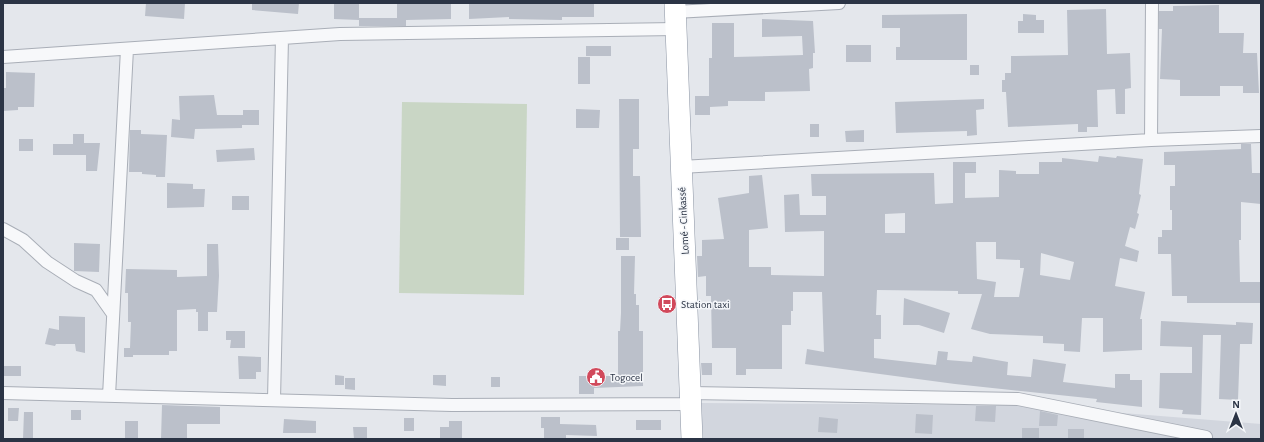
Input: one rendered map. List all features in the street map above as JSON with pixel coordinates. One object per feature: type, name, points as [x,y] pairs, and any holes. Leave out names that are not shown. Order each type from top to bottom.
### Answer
[{"type":"highway","name":"Lomé - Cinkassé","points":[[675,15],[692,439]]},
{"type":"street","points":[[3,58],[340,34],[675,15],[839,3]]},
{"type":"street","points":[[1151,140],[1152,3]]},
{"type":"street","points":[[274,400],[282,38]]},
{"type":"street","points":[[109,396],[127,49]]},
{"type":"street","points":[[681,167],[1151,140],[1261,136]]},
{"type":"street","points":[[3,229],[23,240],[47,262],[76,281],[96,290],[114,314]]},
{"type":"street","points":[[3,393],[452,406],[691,399],[1018,399],[1206,437]]},
{"type":"shaded area","points":[[701,403],[1022,405],[1261,424],[1261,439],[703,439]]},
{"type":"green space","points":[[402,102],[527,104],[524,295],[399,293]]},
{"type":"building","points":[[146,3],[185,3],[184,19],[145,16]]},
{"type":"building","points":[[252,3],[299,3],[298,14],[252,10]]},
{"type":"building","points":[[334,3],[359,3],[359,20],[334,19]]},
{"type":"building","points":[[397,3],[451,3],[451,19],[406,20],[406,26],[359,26],[359,18],[397,18]]},
{"type":"building","points":[[469,3],[594,3],[594,17],[562,17],[562,20],[509,19],[509,17],[469,19]]},
{"type":"building","points":[[1219,5],[1219,33],[1244,33],[1243,53],[1257,53],[1259,93],[1243,93],[1243,86],[1220,86],[1220,96],[1180,96],[1180,80],[1160,79],[1162,29],[1159,29],[1159,11],[1173,11],[1173,6]]},
{"type":"building","points":[[1106,9],[1107,54],[1130,53],[1131,88],[1125,89],[1125,114],[1116,114],[1115,89],[1097,90],[1098,127],[1087,127],[1087,132],[1078,132],[1078,124],[1008,127],[1006,92],[1002,92],[1002,80],[1005,80],[1005,73],[1011,73],[1011,56],[1068,55],[1067,10]]},
{"type":"building","points":[[967,14],[967,60],[896,60],[896,47],[900,47],[900,28],[882,28],[882,15]]},
{"type":"building","points":[[1023,14],[1036,15],[1036,20],[1044,20],[1044,33],[1018,33],[1018,21],[1023,21]]},
{"type":"building","points":[[762,19],[813,21],[815,53],[813,53],[813,68],[809,69],[810,91],[765,92],[765,101],[728,101],[728,106],[710,107],[710,115],[695,115],[695,96],[709,96],[709,58],[712,58],[712,23],[734,23],[734,57],[803,55],[802,36],[762,37]]},
{"type":"building","points":[[846,45],[871,45],[871,62],[846,62]]},
{"type":"building","points":[[586,46],[611,46],[611,56],[586,56]]},
{"type":"building","points":[[578,57],[590,57],[590,84],[578,84]]},
{"type":"building","points":[[970,65],[979,65],[979,75],[970,75]]},
{"type":"building","points":[[6,72],[35,73],[34,107],[18,107],[18,110],[3,111],[3,88],[6,88]]},
{"type":"building","points":[[214,95],[217,115],[243,115],[243,110],[259,110],[259,125],[242,125],[242,128],[195,129],[194,139],[171,137],[172,119],[180,120],[179,96]]},
{"type":"building","points":[[619,99],[639,99],[639,149],[633,149],[633,176],[640,176],[641,237],[620,237]]},
{"type":"building","points":[[984,99],[984,109],[976,110],[977,135],[967,136],[967,131],[896,133],[895,102]]},
{"type":"building","points":[[576,109],[600,110],[599,128],[576,128]]},
{"type":"building","points":[[810,124],[819,124],[819,137],[810,137]]},
{"type":"building","points":[[130,130],[141,130],[141,134],[167,135],[165,177],[142,174],[142,172],[129,172]]},
{"type":"building","points":[[864,130],[864,142],[846,142],[845,131]]},
{"type":"building","points":[[73,134],[84,134],[84,143],[100,143],[97,171],[86,171],[86,155],[53,155],[53,144],[73,144]]},
{"type":"building","points":[[19,139],[33,139],[33,151],[19,151]]},
{"type":"building","points":[[1241,144],[1251,144],[1252,173],[1261,173],[1261,204],[1241,202],[1241,240],[1239,240],[1240,282],[1261,282],[1261,303],[1187,303],[1187,296],[1172,296],[1171,254],[1158,254],[1158,237],[1162,237],[1162,230],[1172,230],[1170,186],[1175,186],[1175,165],[1164,165],[1164,152],[1241,149]]},
{"type":"building","points":[[254,148],[255,160],[217,162],[216,150]]},
{"type":"building","points":[[1099,156],[1116,158],[1117,156],[1143,159],[1139,194],[1141,195],[1137,213],[1139,214],[1135,229],[1130,227],[1125,246],[1139,251],[1137,262],[1120,258],[1115,286],[1145,292],[1140,319],[1142,319],[1142,350],[1103,352],[1103,318],[1082,318],[1080,352],[1064,351],[1064,344],[1043,343],[1043,336],[990,334],[971,329],[982,294],[958,294],[958,291],[877,290],[876,315],[881,315],[881,339],[874,339],[874,358],[936,365],[938,351],[948,352],[947,360],[972,362],[973,356],[1008,362],[1007,375],[1031,377],[1033,359],[1066,364],[1063,382],[1115,388],[1115,374],[1130,374],[1130,380],[1142,380],[1142,407],[1096,402],[1097,399],[955,384],[805,364],[807,349],[824,352],[822,292],[793,292],[791,325],[782,325],[782,369],[746,369],[746,375],[736,375],[736,348],[712,348],[711,296],[706,296],[706,276],[698,277],[697,256],[702,256],[702,240],[724,239],[718,198],[749,193],[749,176],[762,175],[768,228],[749,230],[749,267],[771,267],[771,275],[824,276],[824,231],[785,232],[784,195],[799,194],[800,215],[826,215],[826,196],[812,196],[811,174],[934,173],[935,204],[953,203],[953,162],[976,162],[976,173],[965,173],[965,198],[999,197],[999,170],[1016,171],[1016,174],[1039,174],[1039,162],[1062,162],[1062,158],[1098,162]],"holes":[[[905,213],[905,233],[885,233],[885,214]],[[976,242],[996,242],[996,259],[1020,260],[1020,268],[1024,268],[1019,297],[994,297],[996,282],[977,279]],[[1041,253],[1074,262],[1070,280],[1040,275]]]},
{"type":"building","points":[[167,183],[193,184],[193,189],[205,189],[204,207],[167,208]]},
{"type":"building","points":[[232,196],[249,196],[249,210],[232,210]]},
{"type":"building","points":[[616,238],[629,238],[629,250],[616,250]]},
{"type":"building","points":[[74,243],[100,244],[99,272],[74,271]]},
{"type":"building","points":[[207,244],[218,244],[219,276],[217,312],[208,312],[208,331],[198,331],[198,312],[196,312],[196,309],[177,310],[177,351],[169,351],[169,355],[133,355],[133,357],[124,357],[124,348],[130,348],[131,322],[128,322],[128,293],[125,293],[126,269],[177,270],[177,277],[207,276]]},
{"type":"building","points":[[621,256],[635,256],[634,294],[636,294],[636,305],[639,305],[639,331],[643,331],[643,386],[594,388],[594,394],[579,394],[579,376],[618,376],[618,331],[620,331],[621,313]]},
{"type":"building","points":[[904,298],[950,313],[944,333],[919,325],[903,325]]},
{"type":"building","points":[[59,316],[85,317],[85,353],[76,351],[75,344],[56,344],[55,346],[45,344],[49,328],[59,330]]},
{"type":"building","points":[[1161,321],[1236,325],[1236,322],[1253,323],[1252,344],[1240,344],[1238,400],[1219,399],[1221,335],[1203,335],[1201,415],[1182,414],[1183,410],[1159,408],[1160,373],[1192,373],[1192,347],[1160,346]]},
{"type":"building","points":[[226,331],[245,331],[245,348],[230,348],[231,340],[226,340]]},
{"type":"building","points":[[238,356],[261,357],[261,372],[256,372],[256,379],[239,379]]},
{"type":"building","points":[[701,363],[712,363],[712,375],[702,375]]},
{"type":"building","points":[[3,366],[21,366],[21,376],[3,376]]},
{"type":"building","points":[[335,375],[344,376],[344,385],[335,385]]},
{"type":"building","points":[[433,375],[446,375],[446,386],[433,385]]},
{"type":"building","points":[[491,377],[500,377],[500,387],[491,387]]},
{"type":"building","points":[[345,378],[355,378],[355,390],[345,389]]},
{"type":"building","points":[[162,405],[220,407],[220,424],[187,424],[187,439],[161,439]]},
{"type":"building","points":[[976,406],[996,406],[995,422],[975,421]]},
{"type":"building","points":[[8,408],[19,408],[18,421],[8,421]]},
{"type":"building","points":[[71,410],[81,410],[81,420],[71,420]]},
{"type":"building","points":[[1040,411],[1058,415],[1057,426],[1039,426]]},
{"type":"building","points":[[24,412],[33,412],[33,439],[23,439]]},
{"type":"building","points":[[916,414],[933,415],[932,434],[915,433]]},
{"type":"building","points":[[541,417],[560,417],[560,424],[596,425],[597,436],[566,435],[566,439],[544,438],[544,428],[541,428]]},
{"type":"building","points":[[819,417],[838,419],[837,433],[818,432]]},
{"type":"building","points":[[404,418],[414,418],[414,431],[404,431]]},
{"type":"building","points":[[284,419],[316,421],[316,433],[283,433]]},
{"type":"building","points":[[636,420],[661,420],[661,430],[636,430]]},
{"type":"building","points":[[125,421],[138,421],[138,439],[125,439]]},
{"type":"building","points":[[449,421],[462,421],[462,439],[440,439],[440,427],[449,427]]},
{"type":"building","points":[[353,427],[367,427],[367,438],[354,439]]},
{"type":"building","points":[[1022,428],[1039,428],[1039,439],[1022,439]]},
{"type":"building","points":[[1068,429],[1084,429],[1084,439],[1068,439]]},
{"type":"place","name":"Station taxi","points":[[667,304]]},
{"type":"place","name":"Togocel","points":[[596,377]]}]
